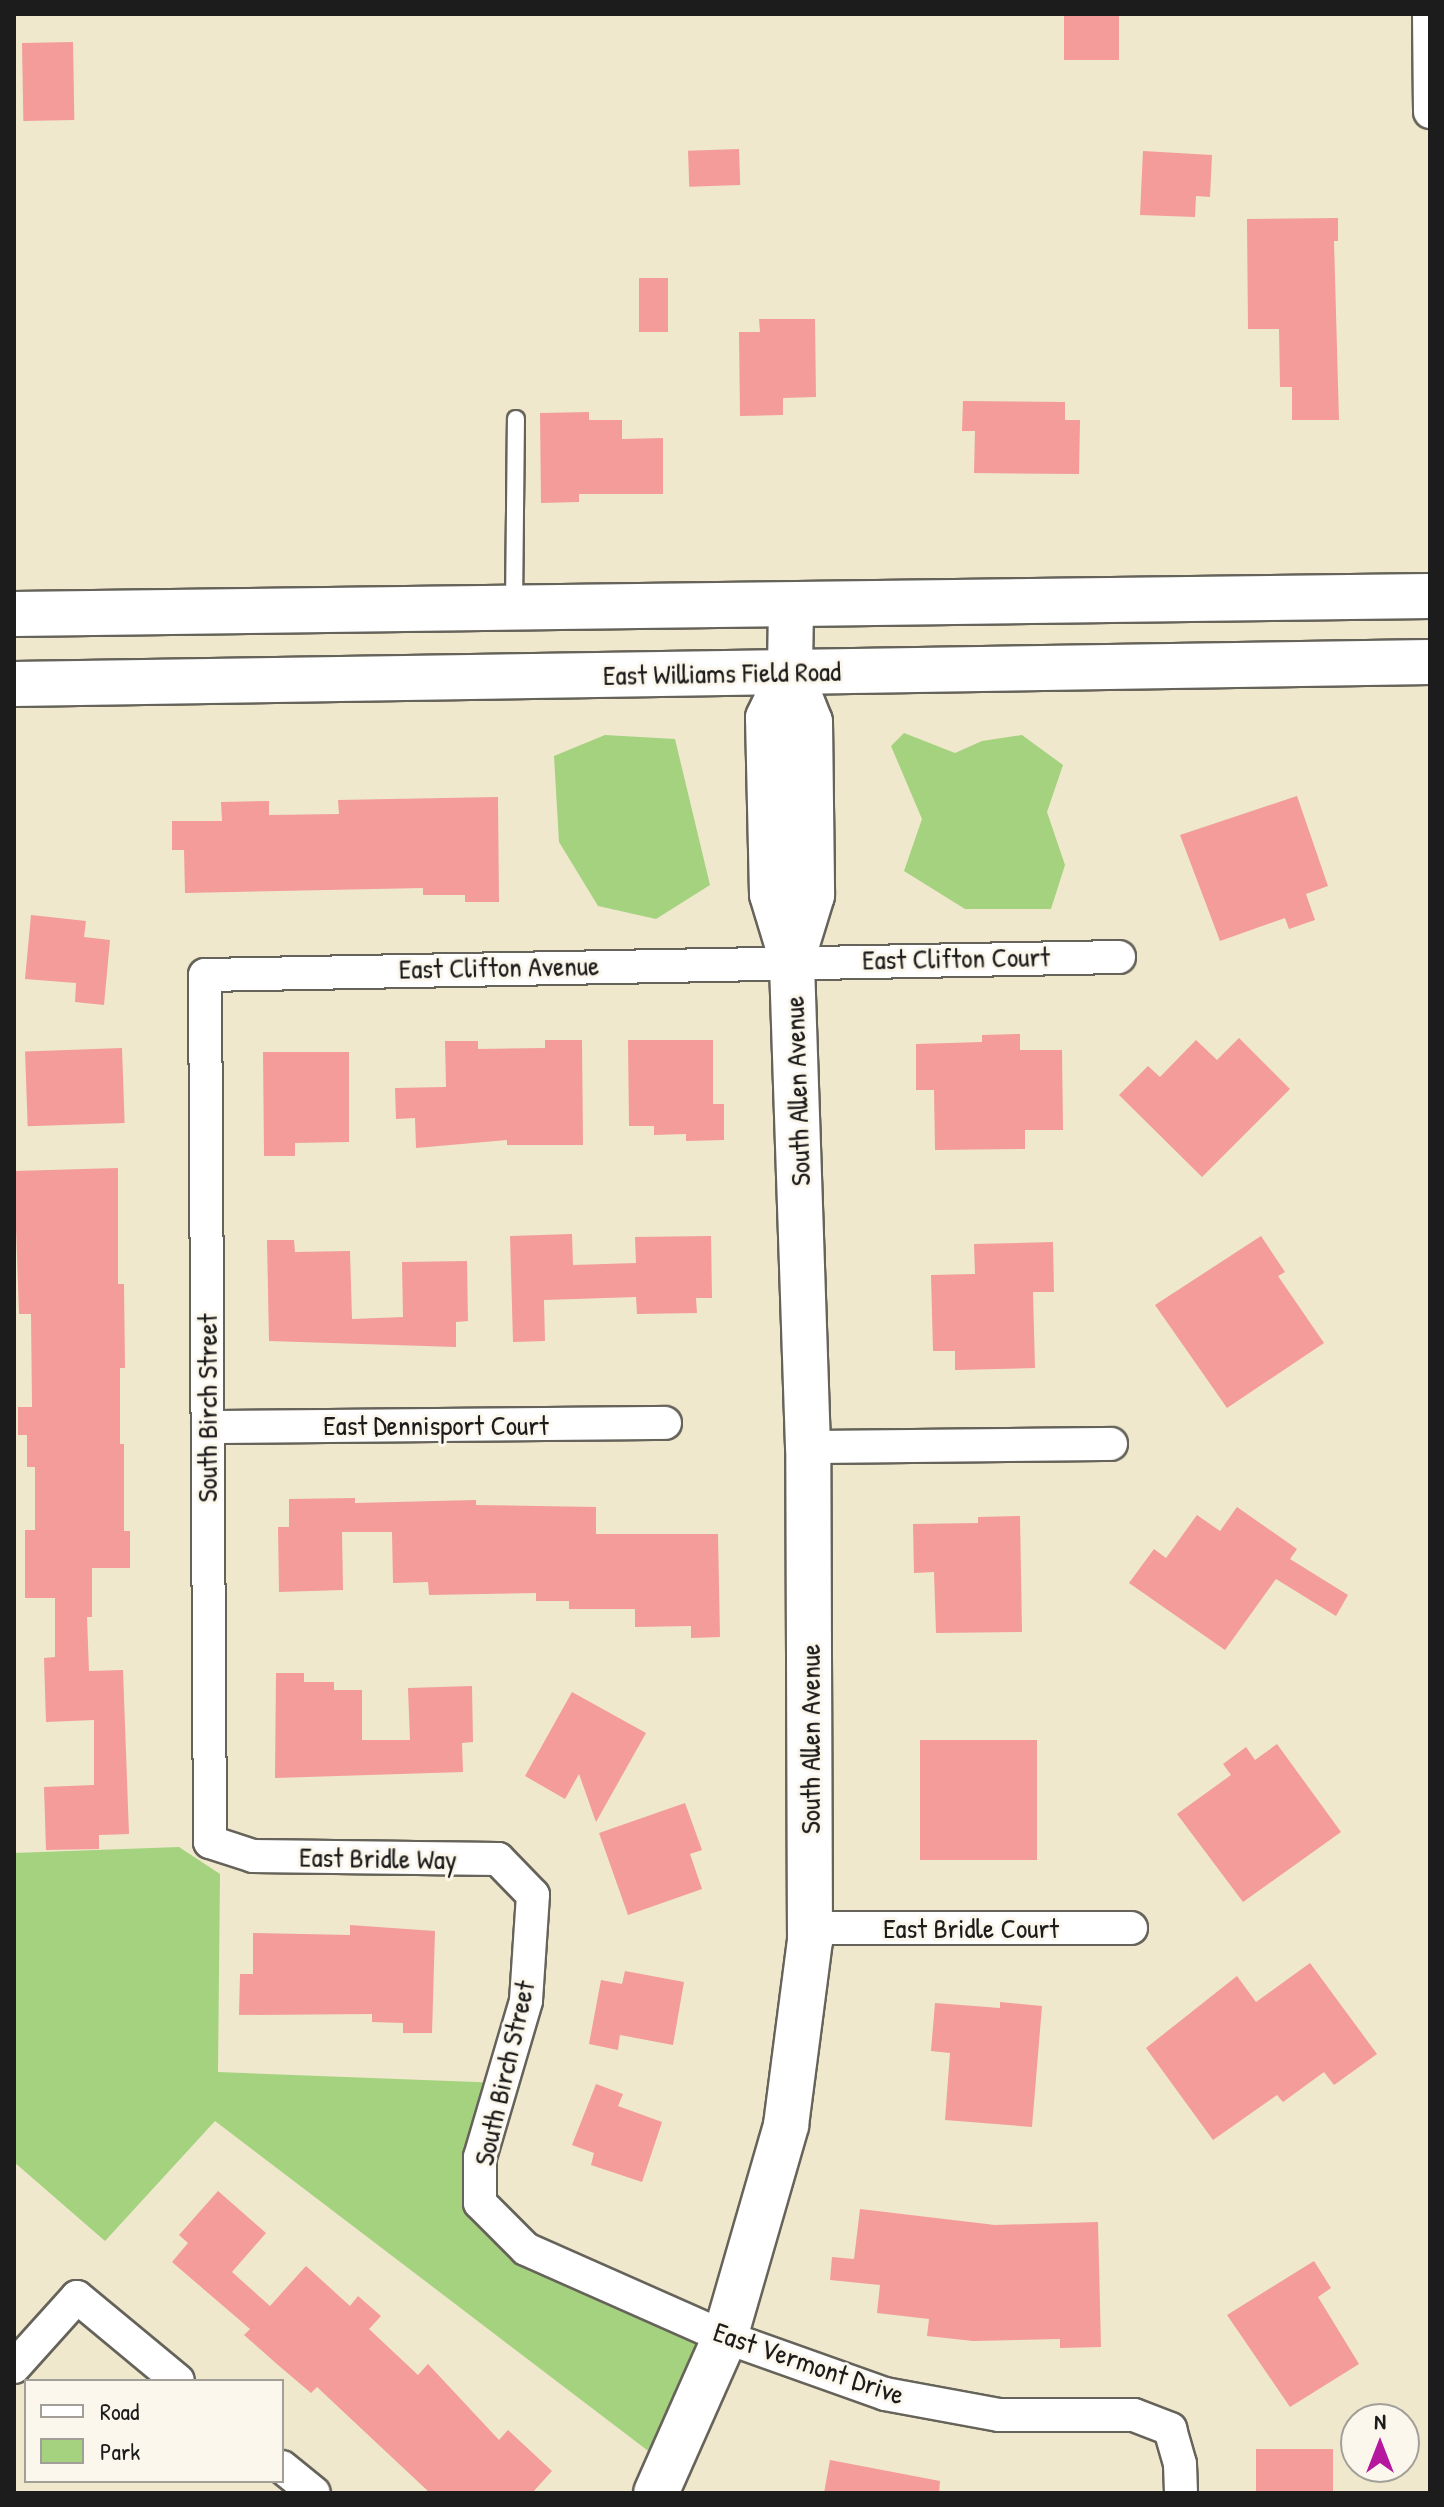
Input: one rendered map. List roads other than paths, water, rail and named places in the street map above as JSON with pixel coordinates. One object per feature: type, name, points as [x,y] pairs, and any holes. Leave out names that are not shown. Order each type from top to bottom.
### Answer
[{"type":"main road","points":[[14,614],[514,611],[1430,596]]},
{"type":"main road","name":"South Allen Avenue","points":[[656,2493],[725,2337],[786,2125],[810,1928],[808,1447],[792,960],[772,894],[768,718],[790,672],[791,606]]},
{"type":"main road","name":"East Williams Field Road","points":[[14,684],[1430,662]]},
{"type":"street","points":[[1429,14],[1430,112]]},
{"type":"street","name":"East Clifton Court","points":[[792,960],[1119,957]]},
{"type":"street","name":"East Clifton Avenue","points":[[205,975],[792,960]]},
{"type":"street","name":"South Birch Street","points":[[205,975],[210,1842]]},
{"type":"street","name":"East Dennisport Court","points":[[208,1427],[665,1423]]},
{"type":"street","points":[[808,1447],[1111,1444]]},
{"type":"street","name":"East Bridle Way","points":[[210,1842],[253,1856],[498,1859],[533,1895]]},
{"type":"street","name":"South Birch Street","points":[[480,2203],[480,2157],[526,2001],[533,1895]]},
{"type":"street","name":"East Bridle Court","points":[[810,1928],[1131,1928]]},
{"type":"street","name":"East Vermont Drive","points":[[480,2203],[526,2249],[725,2337],[885,2394],[999,2415],[1134,2415],[1170,2429],[1180,2464],[1181,2493]]},
{"type":"street","points":[[14,2367],[77,2297],[176,2379]]},
{"type":"street","points":[[284,2469],[314,2493]]},
{"type":"lane","points":[[514,611],[516,419]]}]
